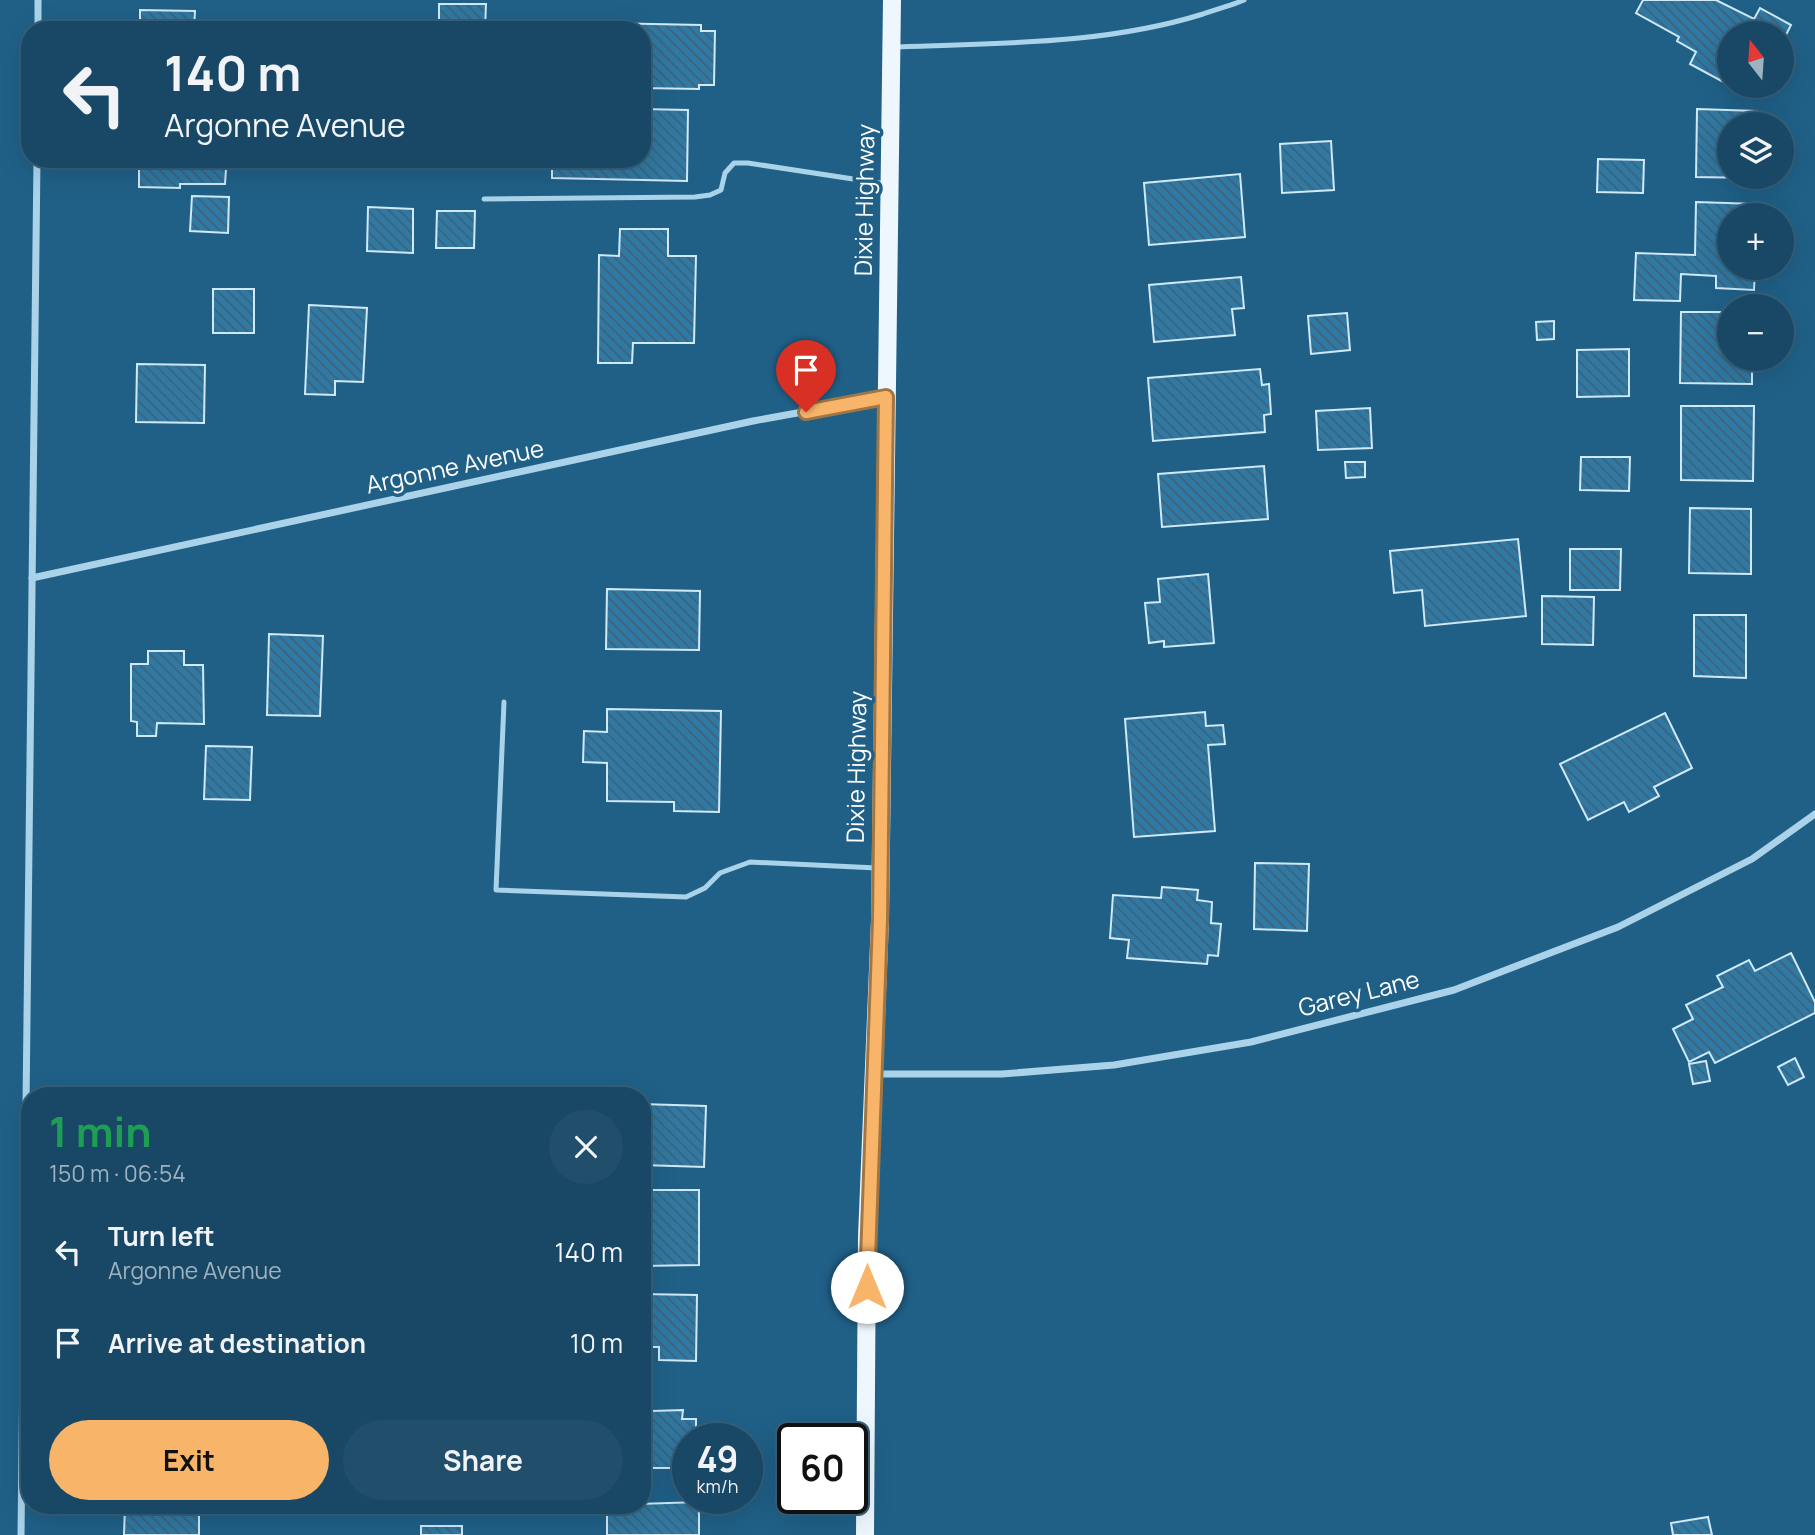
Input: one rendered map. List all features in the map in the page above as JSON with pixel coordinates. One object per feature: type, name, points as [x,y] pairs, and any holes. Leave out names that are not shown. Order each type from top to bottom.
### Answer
[{"type":"main road","name":"Dixie Highway","points":[[865,1535],[867,1237],[880,868],[892,0]]},
{"type":"street","points":[[38,0],[38,21]]},
{"type":"street","points":[[26,1087],[37,168]]},
{"type":"street","name":"Argonne Avenue","points":[[32,578],[753,421],[886,397]]},
{"type":"street","name":"Garey Lane","points":[[874,1074],[1002,1074],[1114,1065],[1251,1042],[1454,990],[1618,927],[1752,859],[1815,814]]},
{"type":"street","points":[[21,1514],[21,1535]]},
{"type":"lane","points":[[891,47],[1040,41],[1115,34],[1174,23],[1244,0]]},
{"type":"lane","points":[[484,199],[709,195],[721,190],[725,173],[734,163],[889,185]]},
{"type":"lane","points":[[504,702],[496,890],[686,897],[705,888],[720,873],[750,862],[880,868]]},
{"type":"building","points":[[1643,0],[1716,0],[1754,19],[1760,8],[1784,21],[1717,21],[1717,79],[1690,64],[1696,52],[1677,41],[1679,37],[1636,13]]},
{"type":"building","points":[[439,4],[486,4],[485,21],[439,21]]},
{"type":"building","points":[[140,10],[195,11],[194,21],[140,21]]},
{"type":"building","points":[[651,24],[701,25],[701,31],[715,31],[714,85],[699,85],[699,89],[651,88]]},
{"type":"building","points":[[651,109],[688,110],[687,181],[552,178],[552,168],[651,168]]},
{"type":"building","points":[[1697,109],[1757,111],[1717,112],[1717,177],[1696,177]]},
{"type":"building","points":[[1331,141],[1334,190],[1282,193],[1280,144]]},
{"type":"building","points":[[1598,159],[1644,160],[1643,193],[1597,192]]},
{"type":"building","points":[[139,168],[237,168],[226,169],[225,184],[180,184],[180,188],[139,187]]},
{"type":"building","points":[[1240,174],[1245,237],[1149,245],[1144,183]]},
{"type":"building","points":[[192,196],[229,197],[228,233],[190,231]]},
{"type":"building","points":[[1696,202],[1726,203],[1717,203],[1717,280],[1754,280],[1754,290],[1716,288],[1716,276],[1681,274],[1680,301],[1634,300],[1636,253],[1695,255]]},
{"type":"building","points":[[368,207],[413,209],[413,253],[367,251]]},
{"type":"building","points":[[437,211],[475,211],[474,248],[436,248]]},
{"type":"building","points":[[620,229],[668,229],[668,256],[696,256],[694,343],[633,343],[632,363],[598,363],[599,255],[619,256]]},
{"type":"building","points":[[1241,277],[1244,308],[1232,309],[1235,335],[1154,342],[1149,285]]},
{"type":"building","points":[[213,289],[254,289],[254,333],[213,333]]},
{"type":"building","points":[[309,305],[367,308],[363,382],[335,381],[335,395],[305,394]]},
{"type":"building","points":[[1681,312],[1717,312],[1717,371],[1752,371],[1752,384],[1680,383]]},
{"type":"building","points":[[1347,313],[1350,350],[1311,354],[1308,316]]},
{"type":"building","points":[[1554,321],[1554,339],[1537,340],[1536,322]]},
{"type":"building","points":[[1629,349],[1629,396],[1577,397],[1577,350]]},
{"type":"building","points":[[137,364],[205,365],[204,423],[136,422]]},
{"type":"building","points":[[1260,369],[1262,385],[1269,384],[1271,414],[1264,415],[1265,432],[1153,441],[1148,378]]},
{"type":"building","points":[[1681,406],[1754,406],[1753,481],[1681,480]]},
{"type":"building","points":[[1370,408],[1372,448],[1318,450],[1316,411]]},
{"type":"building","points":[[1581,457],[1630,457],[1629,491],[1580,490]]},
{"type":"building","points":[[1345,462],[1365,462],[1365,477],[1346,478]]},
{"type":"building","points":[[1264,466],[1268,519],[1162,527],[1158,474]]},
{"type":"building","points":[[1690,508],[1751,509],[1751,574],[1689,573]]},
{"type":"building","points":[[1518,539],[1526,616],[1425,626],[1422,590],[1394,593],[1390,551]]},
{"type":"building","points":[[1570,549],[1621,549],[1620,590],[1570,590]]},
{"type":"building","points":[[1208,574],[1214,643],[1164,647],[1164,641],[1149,643],[1145,603],[1160,602],[1158,579]]},
{"type":"building","points":[[607,589],[700,591],[699,650],[606,649]]},
{"type":"building","points":[[1542,596],[1594,597],[1593,645],[1542,644]]},
{"type":"building","points":[[1694,615],[1746,615],[1746,678],[1694,676]]},
{"type":"building","points":[[269,634],[323,636],[320,716],[267,715]]},
{"type":"building","points":[[148,651],[184,651],[184,665],[203,665],[204,724],[157,723],[156,736],[137,736],[137,722],[131,721],[131,664],[148,664]]},
{"type":"building","points":[[607,709],[721,711],[719,812],[674,811],[674,802],[607,801],[607,763],[583,762],[584,731],[607,732]]},
{"type":"building","points":[[1205,712],[1206,726],[1223,725],[1225,744],[1208,745],[1215,831],[1134,837],[1125,719]]},
{"type":"building","points":[[1665,713],[1692,768],[1654,787],[1659,796],[1629,812],[1624,802],[1588,820],[1560,764]]},
{"type":"building","points":[[206,746],[252,747],[250,800],[204,799]]},
{"type":"building","points":[[1255,863],[1309,864],[1307,931],[1254,929]]},
{"type":"building","points":[[1162,887],[1198,890],[1197,900],[1212,902],[1211,923],[1221,924],[1218,956],[1208,955],[1207,964],[1127,958],[1129,940],[1110,938],[1113,895],[1161,898]]},
{"type":"building","points":[[1791,953],[1815,1002],[1815,1013],[1715,1063],[1709,1052],[1689,1062],[1673,1029],[1693,1019],[1686,1005],[1723,987],[1717,976],[1749,960],[1755,971]]},
{"type":"building","points":[[1795,1058],[1804,1077],[1788,1085],[1778,1067]]},
{"type":"building","points":[[1706,1061],[1710,1081],[1693,1084],[1689,1064]]},
{"type":"building","points":[[651,1104],[706,1106],[704,1167],[651,1165]]},
{"type":"building","points":[[651,1190],[699,1190],[699,1265],[651,1266]]},
{"type":"building","points":[[651,1294],[697,1295],[696,1361],[659,1360],[659,1347],[651,1347]]},
{"type":"building","points":[[651,1405],[652,1411],[683,1410],[682,1419],[696,1419],[696,1423],[672,1423],[672,1468],[651,1468]]},
{"type":"building","points":[[672,1503],[672,1514],[699,1514],[699,1535],[607,1535],[607,1514],[651,1514],[651,1504]]},
{"type":"building","points":[[125,1514],[199,1514],[199,1535],[124,1535]]},
{"type":"building","points":[[1708,1517],[1712,1535],[1673,1535],[1671,1523]]},
{"type":"building","points":[[421,1526],[462,1526],[462,1535],[421,1535]]},
{"type":"route","points":[[806,412],[886,397],[880,920],[867,1287]]}]
